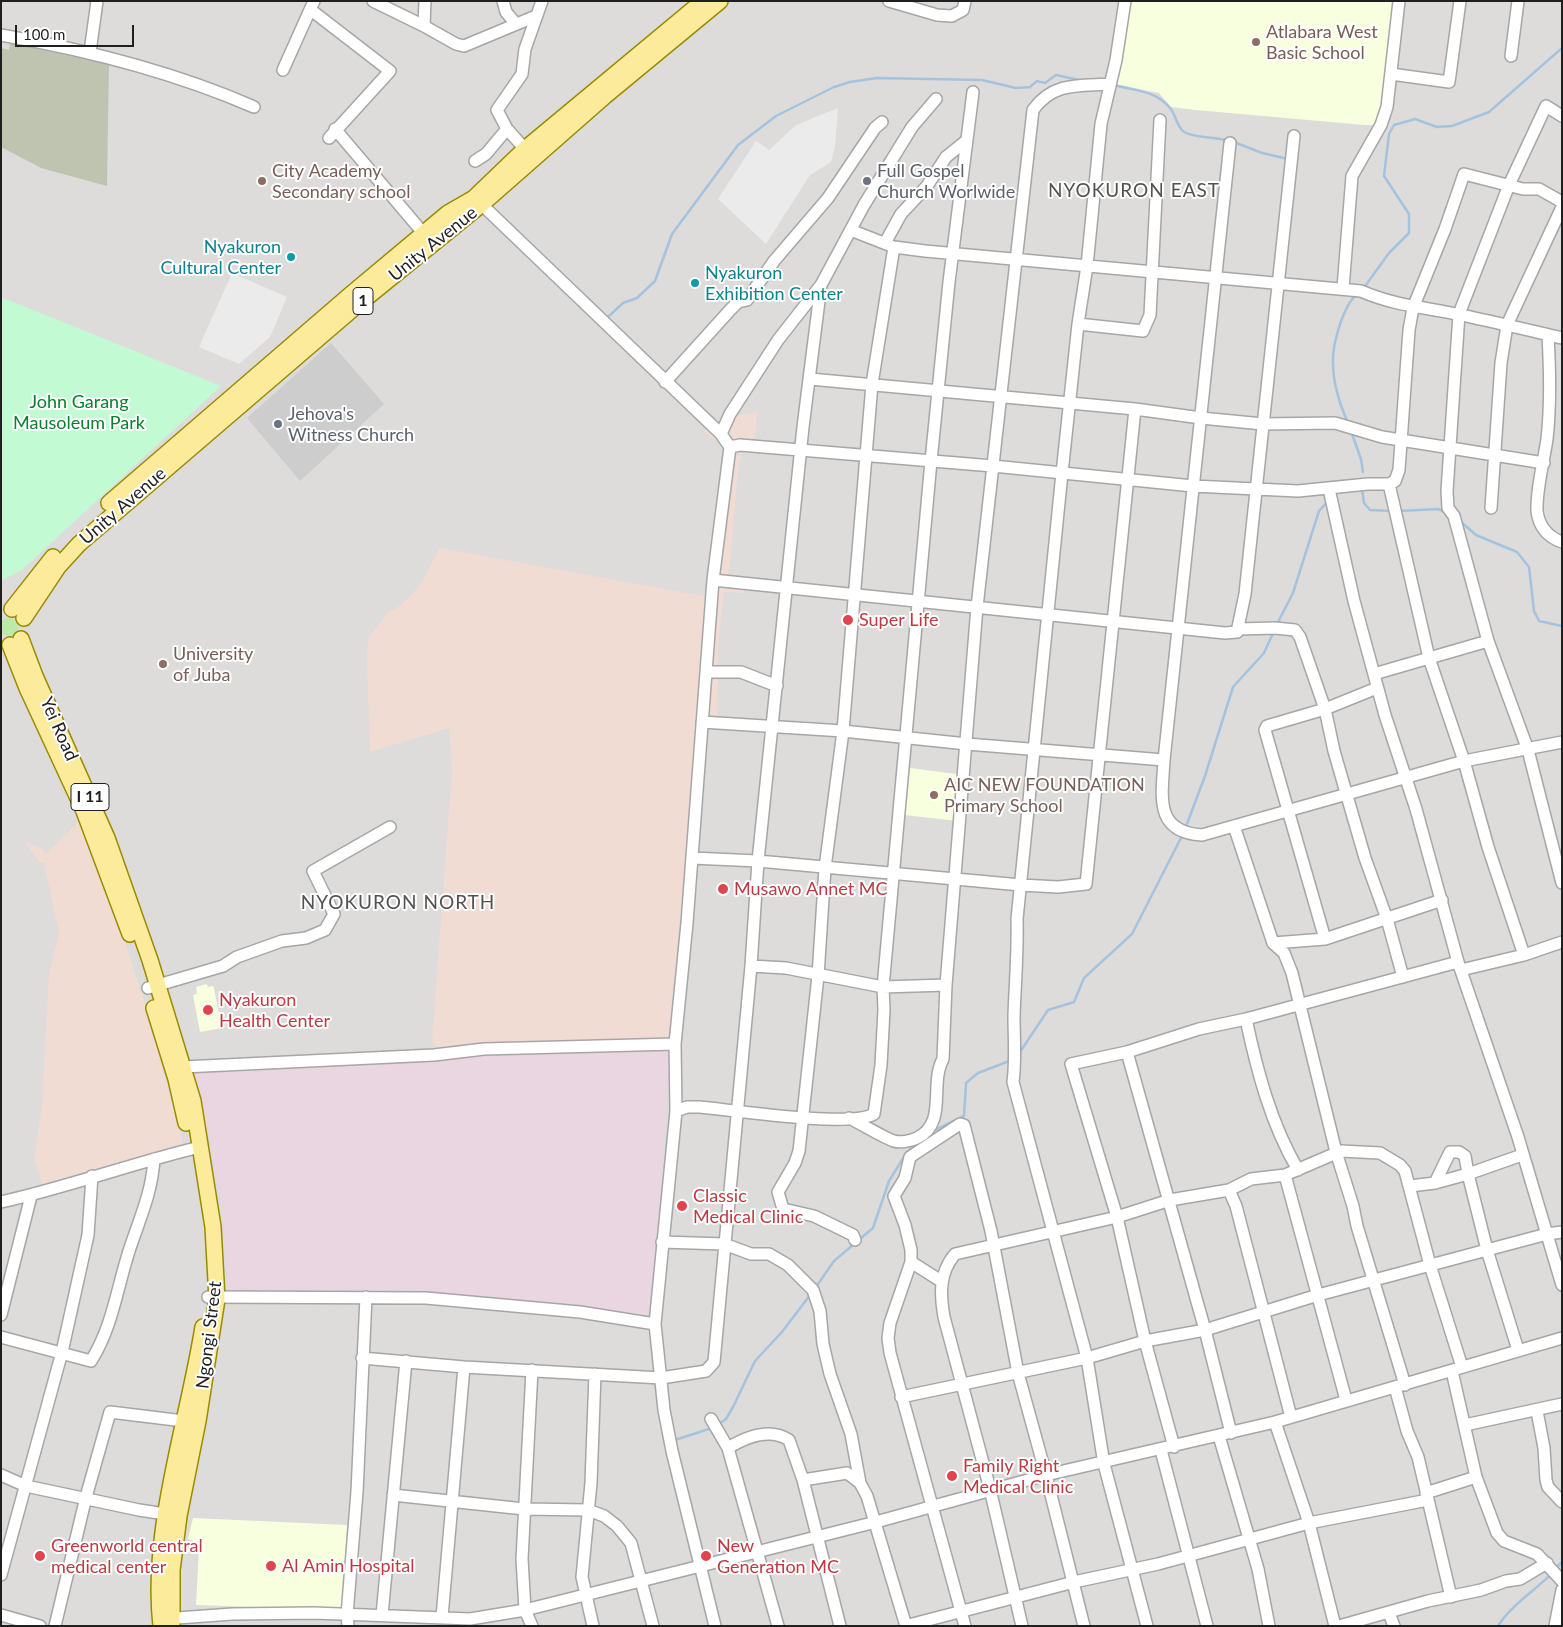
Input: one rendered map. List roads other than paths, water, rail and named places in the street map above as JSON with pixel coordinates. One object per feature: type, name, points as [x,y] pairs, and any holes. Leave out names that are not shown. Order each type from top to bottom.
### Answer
[{"type":"main road","name":"Unity Avenue","points":[[9,610],[45,567],[91,520],[224,402],[448,213],[478,201],[525,149],[710,3]]},
{"type":"main road","name":"Unity Avenue","points":[[9,610],[58,567],[79,544],[478,201],[605,96],[710,3]]},
{"type":"main road","name":"1","points":[[7,644],[26,629],[9,610]]},
{"type":"main road","name":"Yei Road","points":[[7,644],[84,811],[145,961]]},
{"type":"main road","name":"Ngongi Street","points":[[145,961],[178,1068],[196,1148],[213,1298],[192,1422],[160,1568],[166,1622]]},
{"type":"street","points":[[90,52],[97,1]]},
{"type":"street","points":[[373,1],[456,44],[464,46],[536,16]]},
{"type":"street","points":[[424,26],[425,1]]},
{"type":"street","points":[[503,1],[506,12],[516,24]]},
{"type":"street","points":[[525,149],[507,129],[497,110],[522,74],[525,49],[542,1]]},
{"type":"street","points":[[889,1],[937,15],[952,16],[962,11],[965,1]]},
{"type":"street","points":[[1125,1],[1116,60],[1100,124],[1087,266],[1078,324],[1062,473],[1017,919],[1016,1058],[1013,1082],[1087,1358],[1104,1464],[1146,1626]]},
{"type":"street","points":[[1343,288],[1352,176],[1381,124],[1387,107],[1399,1]]},
{"type":"street","points":[[1391,74],[1449,82],[1460,1]]},
{"type":"street","points":[[1511,56],[1518,1]]},
{"type":"street","points":[[283,70],[312,6],[390,71],[332,134],[424,234]]},
{"type":"street","points":[[1,35],[90,52],[223,93],[254,107]]},
{"type":"street","points":[[849,1118],[894,1141],[912,1140],[931,1128],[935,1118],[938,1069],[943,1059],[946,985],[957,878],[977,607],[1033,110],[1042,98],[1051,91],[1110,81]]},
{"type":"street","points":[[676,1111],[687,1107],[700,1107],[801,1118],[869,1117],[874,1114],[881,1065],[884,1010],[883,987],[888,945],[891,874],[900,807],[904,738],[917,600],[953,254],[973,92]]},
{"type":"street","points":[[721,434],[730,414],[778,340],[822,285],[853,231],[864,205],[901,143],[936,99]]},
{"type":"street","points":[[1562,116],[1546,106],[1509,185],[1459,314],[1449,447],[1448,508],[1454,516],[1488,641],[1528,750],[1562,883]]},
{"type":"street","points":[[1078,324],[1143,331],[1150,315],[1160,120]]},
{"type":"street","points":[[665,382],[731,309],[738,302],[747,300],[774,261],[814,215],[875,128],[882,122]]},
{"type":"street","points":[[475,161],[486,154],[507,129]]},
{"type":"street","points":[[712,580],[787,587],[853,596],[917,600],[1235,633],[1239,629],[1256,488],[1294,136]]},
{"type":"street","points":[[855,1240],[853,1235],[826,1221],[783,1209],[779,1202],[778,1192],[795,1163],[799,1151],[801,1118],[818,976],[825,868],[843,731],[872,384],[890,245],[901,214],[927,186],[946,157],[966,140]]},
{"type":"street","points":[[1230,143],[1164,760],[1164,813],[1171,825],[1184,833],[1202,835],[1405,776],[1464,761],[1562,742]]},
{"type":"street","points":[[730,447],[740,445],[866,455],[1127,478],[1193,486],[1298,491],[1368,484],[1388,484],[1395,481],[1398,476],[1409,330],[1413,308],[1446,229],[1464,174],[1523,189],[1540,189],[1562,202]]},
{"type":"street","points":[[478,201],[721,434],[730,447],[712,580],[692,858],[675,1044],[676,1111],[655,1324],[660,1378],[672,1451],[715,1626]]},
{"type":"street","points":[[1491,508],[1501,363],[1507,326],[1562,207]]},
{"type":"street","points":[[853,231],[890,245],[953,254],[1017,258],[1361,290],[1378,298],[1413,308],[1459,314],[1562,338]]},
{"type":"street","points":[[362,1358],[464,1367],[660,1378],[706,1371],[714,1362],[751,966],[758,862],[802,450],[822,285]]},
{"type":"street","points":[[1548,335],[1551,381],[1544,463],[1537,511],[1544,530],[1549,536],[1562,542]]},
{"type":"street","points":[[810,379],[1135,409],[1263,424],[1335,423],[1402,441],[1544,463]]},
{"type":"street","points":[[692,858],[957,878],[1021,885],[1058,887],[1086,884],[1135,409]]},
{"type":"street","points":[[1388,484],[1429,658],[1464,761],[1488,847],[1524,955]]},
{"type":"street","points":[[1329,489],[1354,601],[1377,688],[1442,900],[1459,966],[1522,1155],[1562,1285]]},
{"type":"street","points":[[1239,629],[1275,628],[1295,630],[1300,637],[1325,709],[1365,858],[1387,918],[1403,977]]},
{"type":"street","points":[[1374,674],[1488,641]]},
{"type":"street","points":[[706,672],[741,672],[777,686]]},
{"type":"street","points":[[1325,939],[1265,727],[1325,709],[1377,688]]},
{"type":"street","points":[[702,722],[843,731],[967,744],[1035,748],[1164,760]]},
{"type":"street","points":[[1234,826],[1273,943],[1284,953],[1301,1005],[1336,1152],[1353,1206],[1400,1386],[1407,1431],[1418,1457],[1429,1494]]},
{"type":"street","points":[[152,986],[223,966],[237,958],[282,942],[306,938],[325,930],[334,914],[313,871],[390,827]]},
{"type":"street","points":[[1273,943],[1325,939],[1442,900]]},
{"type":"street","points":[[1174,1447],[1145,1341],[1117,1216],[1071,1064],[1127,1052],[1199,1029],[1301,1005],[1403,977],[1524,955],[1562,942]]},
{"type":"street","points":[[751,966],[786,968],[818,976],[883,987],[946,985]]},
{"type":"street","points":[[1246,1019],[1256,1068],[1284,1147],[1298,1170]]},
{"type":"street","points":[[178,1068],[434,1055],[484,1049],[675,1044]]},
{"type":"street","points":[[1127,1052],[1170,1200],[1231,1433]]},
{"type":"street","points":[[965,1626],[901,1397],[888,1338],[890,1323],[912,1262],[907,1234],[894,1196],[905,1178],[910,1157],[960,1124],[964,1124],[994,1244],[1018,1373],[1084,1626]]},
{"type":"street","points":[[1,1202],[31,1196],[92,1176],[196,1148]]},
{"type":"street","points":[[1022,1626],[990,1489],[944,1317],[940,1295],[941,1281],[955,1254],[1117,1216],[1170,1200],[1229,1190],[1250,1179],[1285,1175],[1336,1152],[1374,1151],[1400,1165],[1410,1186],[1457,1369],[1465,1425],[1476,1477],[1496,1533],[1504,1541],[1537,1554],[1548,1563],[1562,1581]]},
{"type":"street","points":[[1435,1183],[1450,1152],[1459,1152],[1465,1156],[1486,1250],[1518,1350]]},
{"type":"street","points":[[1410,1186],[1435,1183],[1468,1174],[1522,1155]]},
{"type":"street","points":[[1,1337],[92,1361],[112,1317],[130,1249],[146,1206],[153,1180],[154,1159]]},
{"type":"street","points":[[1285,1175],[1346,1400]]},
{"type":"street","points":[[1,1575],[62,1352],[88,1236],[92,1176]]},
{"type":"street","points":[[1229,1190],[1236,1206],[1262,1313],[1291,1417]]},
{"type":"street","points":[[1,1315],[31,1196]]},
{"type":"street","points":[[901,1397],[1087,1358],[1145,1341],[1205,1330],[1318,1295],[1547,1234],[1562,1232]]},
{"type":"street","points":[[662,1242],[724,1244],[751,1254],[769,1254],[788,1265],[814,1290],[820,1311],[823,1344],[830,1374],[851,1434],[860,1483],[876,1522],[906,1626],[1074,1582],[1189,1556],[1309,1522],[1429,1494],[1476,1477]]},
{"type":"street","points":[[912,1262],[941,1281]]},
{"type":"street","points":[[348,1620],[357,1492],[366,1297]]},
{"type":"street","points":[[213,1298],[426,1298],[580,1312],[655,1324]]},
{"type":"street","points":[[166,1622],[287,1613],[348,1620],[382,1615],[410,1621],[442,1617],[470,1622],[584,1596],[876,1522],[1046,1475],[1104,1464],[1275,1422],[1562,1338]]},
{"type":"street","points":[[382,1615],[406,1361]]},
{"type":"street","points":[[442,1617],[464,1367]]},
{"type":"street","points":[[532,1370],[522,1559],[525,1610],[532,1626]]},
{"type":"street","points":[[593,1626],[584,1596],[582,1558],[588,1510],[595,1374]]},
{"type":"street","points":[[1465,1425],[1537,1411],[1562,1404]]},
{"type":"street","points":[[1537,1411],[1544,1448],[1546,1480],[1548,1487],[1562,1502]]},
{"type":"street","points":[[55,1626],[86,1497],[110,1412],[192,1422]]},
{"type":"street","points":[[711,1419],[728,1448],[778,1626]]},
{"type":"street","points":[[1275,1422],[1309,1522],[1337,1626],[1389,1613],[1413,1604],[1481,1590],[1506,1581],[1520,1580],[1548,1563]]},
{"type":"street","points":[[728,1448],[745,1438],[772,1432],[789,1440],[803,1480],[840,1626]]},
{"type":"street","points":[[1219,1436],[1258,1569],[1269,1626]]},
{"type":"street","points":[[1161,1450],[1208,1626]]},
{"type":"street","points":[[1428,1472],[1426,1477],[1450,1597]]},
{"type":"street","points":[[803,1480],[847,1474],[860,1483]]},
{"type":"street","points":[[1,1476],[26,1486],[86,1497],[139,1510],[173,1515]]},
{"type":"street","points":[[393,1495],[524,1509],[588,1510],[604,1516],[617,1526],[631,1543],[653,1626]]},
{"type":"street","points":[[1555,1626],[1562,1590]]},
{"type":"street","points":[[287,1613],[290,1626]]},
{"type":"street","points":[[1389,1613],[1394,1626]]},
{"type":"street","points":[[1,1615],[40,1626]]},
{"type":"waterway","points":[[1363,289],[1389,253],[1409,233],[1409,214],[1384,176],[1389,134],[1394,125],[1415,119],[1437,127],[1452,126],[1489,112],[1562,48]]},
{"type":"waterway","points":[[609,316],[623,303],[637,298],[655,281],[672,234],[738,145],[776,116],[834,87],[850,82],[877,78],[982,80],[1016,88],[1030,87],[1037,81],[1045,83],[1056,75],[1079,80]]},
{"type":"waterway","points":[[1114,85],[1151,94],[1164,102],[1170,108],[1179,127],[1184,132],[1226,140]]},
{"type":"waterway","points":[[1234,142],[1262,153],[1288,159]]},
{"type":"waterway","points":[[1348,423],[1336,386],[1333,371],[1333,355],[1339,326],[1347,307],[1357,294]]},
{"type":"waterway","points":[[1351,431],[1361,459],[1363,472]]},
{"type":"waterway","points":[[1362,489],[1364,503],[1370,510],[1391,511]]},
{"type":"waterway","points":[[1277,624],[1293,593],[1319,511],[1328,501]]},
{"type":"waterway","points":[[1399,511],[1438,509],[1445,512]]},
{"type":"waterway","points":[[1460,521],[1476,535],[1517,552],[1529,567],[1534,611],[1539,621],[1562,626]]},
{"type":"waterway","points":[[1185,829],[1205,776],[1233,687],[1264,653],[1274,631]]},
{"type":"waterway","points":[[1018,1055],[1048,1010],[1074,1002],[1084,978],[1132,934],[1183,834]]},
{"type":"waterway","points":[[933,1131],[964,1116],[966,1083],[978,1073],[1012,1060]]},
{"type":"waterway","points":[[816,1287],[834,1261],[873,1228],[889,1181],[907,1152],[917,1144]]},
{"type":"waterway","points":[[719,1424],[726,1419],[733,1407],[755,1361],[782,1332],[810,1295]]},
{"type":"waterway","points":[[675,1440],[712,1428]]},
{"type":"waterway","points":[[1555,1569],[1562,1562]]},
{"type":"waterway","points":[[1498,1626],[1516,1605],[1552,1573]]},
{"type":"place","name":"Atlabara West Basic School","points":[[1256,42]]},
{"type":"place","name":"City Academy Secondary school","points":[[262,181]]},
{"type":"place","name":"Full Gospel Church Worlwide","points":[[867,181]]},
{"type":"place","name":"Nyakuron Cultural Center","points":[[291,257]]},
{"type":"place","name":"Nyakuron Exhibition Center","points":[[695,283]]},
{"type":"place","name":"Jehova's Witness Church","points":[[278,424]]},
{"type":"place","name":"Super Life","points":[[848,620]]},
{"type":"place","name":"University of Juba","points":[[163,664]]},
{"type":"place","name":"AIC NEW FOUNDATION Primary School","points":[[934,795]]},
{"type":"place","name":"Musawo Annet MC","points":[[723,889]]},
{"type":"place","name":"Nyakuron Health Center","points":[[208,1010]]},
{"type":"place","name":"Classic Medical Clinic","points":[[682,1206]]},
{"type":"place","name":"Family Right Medical Clinic","points":[[952,1476]]},
{"type":"place","name":"Greenworld central medical center","points":[[40,1556]]},
{"type":"place","name":"New Generation MC","points":[[706,1556]]},
{"type":"place","name":"Al Amin Hospital","points":[[271,1566]]},
{"type":"district","name":"NYOKURON EAST","points":[[1134,191]]},
{"type":"district","name":"NYOKURON NORTH","points":[[398,903]]},
{"type":"park label","name":"John Garang Mausoleum Park","points":[[79,412]]}]
